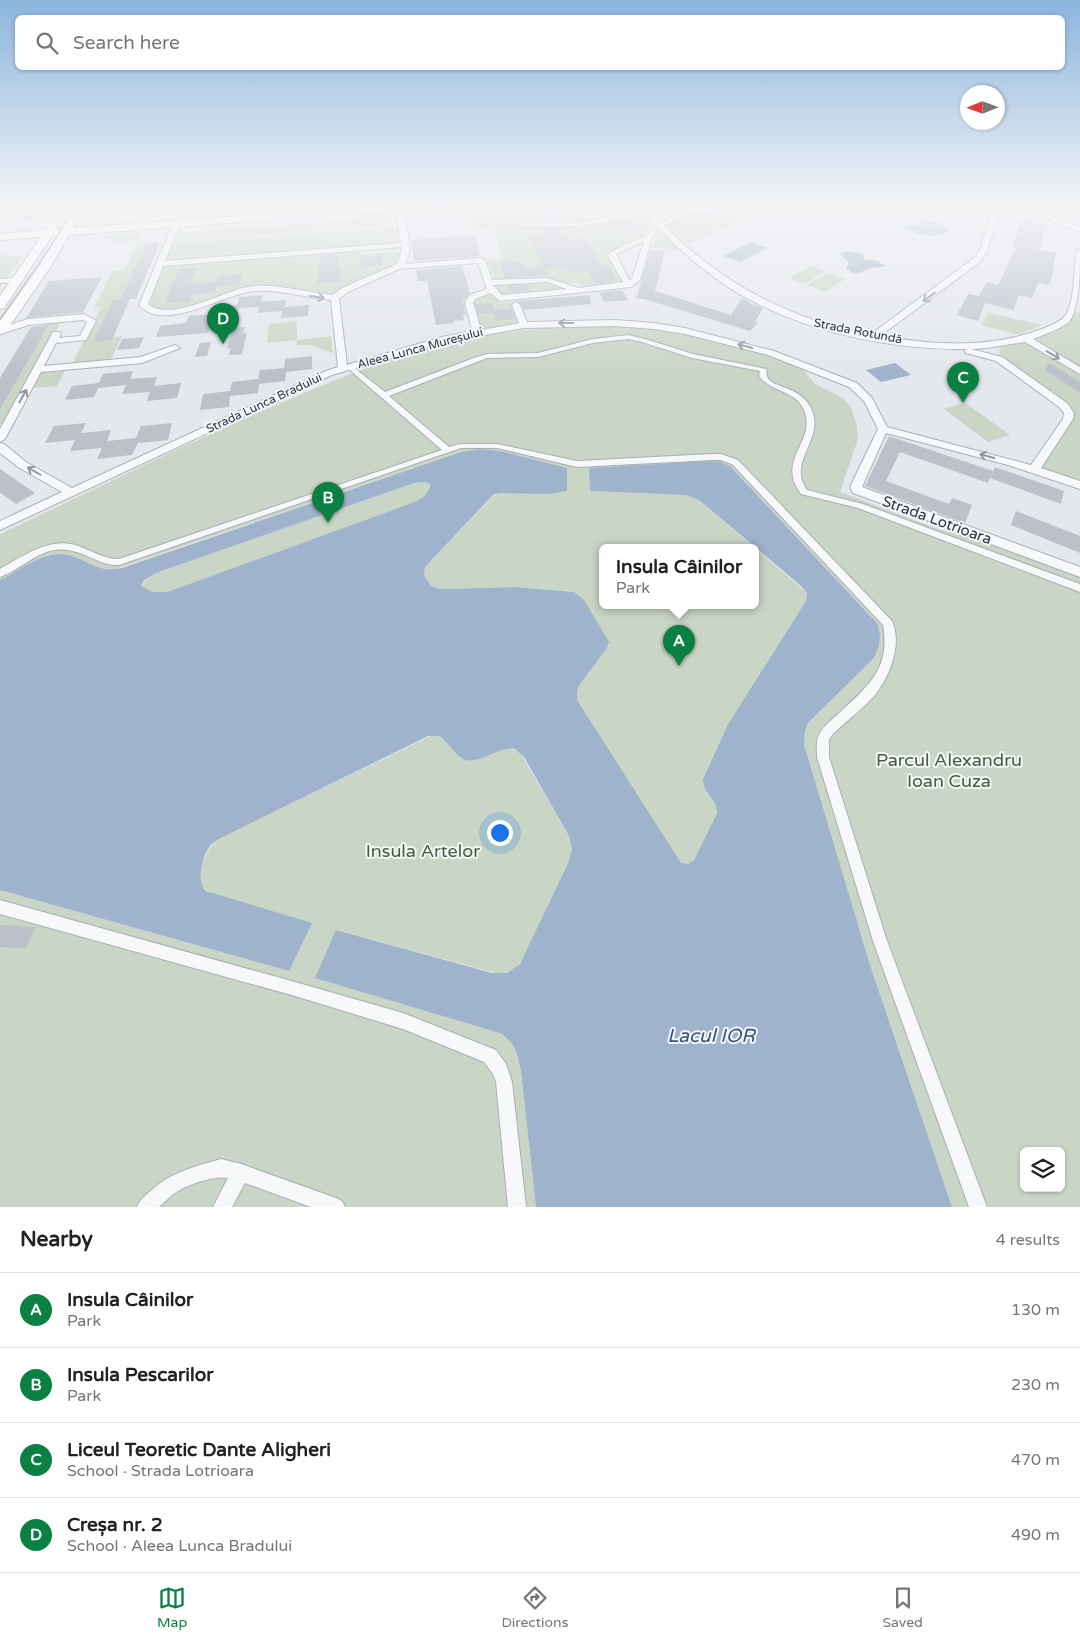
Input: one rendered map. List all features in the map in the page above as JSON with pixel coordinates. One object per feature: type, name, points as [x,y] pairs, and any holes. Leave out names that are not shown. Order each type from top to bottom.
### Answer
[{"type":"main road","points":[[0,305],[32,259]]},
{"type":"main road","points":[[2,327],[48,259]]},
{"type":"street","points":[[162,259],[143,305],[150,310],[168,313],[261,287],[335,298],[345,290],[398,267],[481,260],[490,286],[500,298],[628,285],[637,278],[642,259]]},
{"type":"street","points":[[160,264],[220,259]]},
{"type":"street","points":[[398,267],[405,259]]},
{"type":"street","points":[[615,259],[628,285]]},
{"type":"street","name":"Strada Rotundă","points":[[701,259],[732,284],[760,301],[816,324],[874,336],[958,348],[1000,345],[1026,339],[1066,320],[1076,308],[1079,259]]},
{"type":"street","points":[[874,336],[978,259]]},
{"type":"street","points":[[0,281],[18,280]]},
{"type":"street","points":[[476,332],[470,300],[490,286],[547,280],[579,290]]},
{"type":"street","points":[[335,298],[347,367],[384,394],[447,450]]},
{"type":"street","points":[[516,305],[524,325]]},
{"type":"street","points":[[2,327],[28,322],[64,319],[86,318],[92,321],[83,338],[53,340]]},
{"type":"street","points":[[0,439],[64,319]]},
{"type":"street","points":[[2,327],[28,322]]},
{"type":"street","name":"Aleea Lunca Mureșului","points":[[347,367],[428,343],[476,332],[524,325],[614,323],[654,326],[706,336],[792,359],[844,380],[857,388],[868,400],[883,429]]},
{"type":"street","points":[[384,394],[487,356],[538,355],[612,338],[637,338],[679,353],[764,370],[763,376],[767,382],[795,392],[808,410],[810,421],[806,443],[797,466],[796,480],[804,492],[860,506],[1080,588]]},
{"type":"street","points":[[1026,339],[1080,371]]},
{"type":"street","points":[[999,359],[1000,345]]},
{"type":"street","points":[[37,369],[142,360],[175,348]]},
{"type":"street","points":[[958,348],[999,359],[1063,405],[1069,413],[1068,419],[1034,469]]},
{"type":"street","name":"Strada Lunca Bradului","points":[[0,526],[347,367]]},
{"type":"street","points":[[883,429],[1034,469],[1080,485]]},
{"type":"street","name":"Strada Lotrioara","points":[[883,429],[856,487],[857,490],[1080,572]]},
{"type":"street","points":[[0,573],[58,546],[71,547],[108,562],[119,562],[447,450],[472,445],[497,446],[568,463],[582,464],[712,456],[730,460],[740,466],[885,620],[891,634],[891,646],[873,689],[828,731],[823,739],[823,757],[880,941],[978,1207]]},
{"type":"street","points":[[0,446],[2,450],[18,461],[71,492]]},
{"type":"street","points":[[0,907],[403,1021],[490,1056],[500,1070],[504,1082],[517,1207]]},
{"type":"street","points":[[146,1207],[170,1186],[193,1175],[221,1168],[241,1173],[336,1207]]},
{"type":"street","points":[[222,1207],[241,1173]]},
{"type":"green space","points":[[0,259],[20,259],[0,287]]},
{"type":"green space","points":[[129,259],[139,259],[120,300],[113,301],[93,341],[122,336],[109,363],[71,366],[101,307],[94,308],[112,271],[124,270]]},
{"type":"green space","points":[[163,259],[405,259],[336,296],[261,287],[175,312],[145,308]]},
{"type":"green space","points":[[501,259],[615,259],[628,285],[591,289],[575,283],[564,284],[573,288],[500,296],[488,261]]},
{"type":"green space","points":[[811,266],[826,272],[804,284],[789,278]]},
{"type":"green space","points":[[828,273],[845,279],[825,292],[807,285]]},
{"type":"green space","points":[[491,290],[498,297],[500,303],[513,302],[519,325],[477,332],[470,300]]},
{"type":"green space","points":[[1073,312],[1080,312],[1080,485],[1034,469],[1069,413],[999,359],[1000,345],[1044,332]]},
{"type":"green space","points":[[989,313],[1042,325],[1019,335],[981,325]]},
{"type":"green space","points":[[62,320],[6,424],[0,424],[0,409],[50,323]]},
{"type":"green space","points":[[297,321],[297,340],[267,343],[269,324]]},
{"type":"green space","name":"Parcul Alexandru Ioan Cuza","points":[[625,324],[675,330],[774,356],[803,370],[815,384],[843,398],[850,406],[856,422],[858,439],[840,492],[941,530],[980,539],[1080,576],[1080,1207],[952,1207],[870,965],[803,745],[808,723],[874,658],[879,642],[878,633],[872,617],[730,466],[709,461],[589,469],[590,491],[686,495],[699,500],[750,544],[599,544],[599,609],[759,609],[759,551],[807,593],[806,601],[728,724],[704,776],[703,786],[717,807],[717,813],[694,860],[688,864],[678,861],[577,700],[578,687],[609,645],[574,592],[515,587],[440,589],[431,586],[424,575],[425,567],[496,493],[567,491],[484,449],[461,452],[116,569],[98,567],[63,555],[34,561],[0,580],[0,534],[198,440],[308,391],[396,358],[487,335],[533,329]]},
{"type":"green space","points":[[331,336],[333,353],[311,345],[296,345],[297,340]]},
{"type":"green space","points":[[65,371],[57,386],[33,388],[42,373]]},
{"type":"green space","points":[[965,403],[1010,435],[988,442],[944,409]]},
{"type":"green space","points":[[426,482],[430,484],[430,488],[424,497],[412,503],[167,592],[153,592],[141,586],[146,579],[156,573],[414,483]]},
{"type":"green space","name":"Insula Artelor","points":[[432,735],[442,738],[473,760],[507,748],[519,751],[569,836],[572,848],[571,856],[525,955],[514,969],[499,974],[337,930],[511,1040],[517,1054],[521,1072],[536,1207],[0,1207],[0,890],[289,971],[219,897],[203,888],[201,874],[207,852],[223,837]]},
{"type":"water","points":[[732,259],[745,259],[740,262]]},
{"type":"water","points":[[846,259],[866,259],[878,261],[885,266],[854,273],[846,268],[849,262]]},
{"type":"water","points":[[895,363],[911,375],[881,382],[866,370]]},
{"type":"water","name":"Lacul IOR","points":[[480,449],[500,451],[567,468],[567,491],[549,494],[494,494],[425,567],[424,575],[431,586],[440,589],[515,587],[574,592],[584,600],[609,642],[607,648],[578,687],[577,700],[681,863],[688,864],[694,860],[717,813],[717,808],[703,784],[703,779],[728,724],[806,601],[807,593],[759,551],[759,544],[751,544],[699,500],[686,495],[590,491],[589,468],[709,461],[721,462],[730,466],[877,623],[880,641],[874,658],[808,723],[805,731],[804,745],[870,965],[952,1207],[536,1207],[521,1072],[515,1050],[510,1041],[500,1033],[315,978],[336,930],[492,973],[507,973],[520,964],[568,863],[572,849],[569,836],[524,757],[515,749],[502,750],[481,758],[468,760],[459,756],[442,738],[428,736],[221,838],[210,846],[201,869],[201,882],[206,891],[312,923],[289,971],[0,890],[0,580],[38,559],[53,554],[69,555],[104,569],[122,568],[461,452]],"holes":[[[426,482],[430,484],[430,488],[424,497],[412,503],[167,592],[153,592],[141,586],[144,580],[156,573],[414,483]]]},
{"type":"building","points":[[139,259],[153,259],[136,299],[130,299],[112,340],[93,342],[113,300],[120,300]]},
{"type":"building","points":[[320,259],[339,259],[340,281],[317,283]]},
{"type":"building","points":[[360,259],[382,259],[382,265],[360,267]]},
{"type":"building","points":[[414,259],[436,259],[414,261]]},
{"type":"building","points":[[540,259],[599,259],[603,267],[609,266],[617,281],[595,284],[589,272],[569,273],[566,267],[545,269],[548,275],[505,278],[500,264],[522,262],[524,268],[543,266]]},
{"type":"building","points":[[647,259],[663,259],[655,291],[731,315],[742,298],[763,308],[755,322],[758,323],[750,331],[644,299],[636,299]]},
{"type":"building","points":[[1011,259],[1055,259],[1053,266],[1055,267],[1049,285],[1038,283],[1032,298],[1019,295],[1013,310],[985,303],[978,321],[957,315],[968,294],[979,296],[987,282],[998,285]]},
{"type":"building","points":[[462,266],[470,293],[463,301],[466,315],[463,315],[464,320],[436,325],[427,281],[418,281],[416,270]]},
{"type":"building","points":[[197,268],[190,284],[216,282],[218,276],[242,274],[239,284],[217,286],[215,292],[192,294],[190,301],[165,303],[179,269]]},
{"type":"building","points":[[102,277],[83,312],[26,318],[49,281]]},
{"type":"building","points":[[527,285],[529,291],[511,292],[508,286]]},
{"type":"building","points":[[622,290],[628,300],[604,302],[599,292]]},
{"type":"building","points":[[263,295],[261,302],[286,300],[285,307],[309,305],[308,316],[281,318],[282,311],[258,313],[259,307],[239,308],[237,316],[213,317],[208,333],[156,337],[160,326],[186,323],[189,316],[212,314],[214,306],[237,305],[239,297]]},
{"type":"building","points":[[590,295],[591,304],[524,310],[518,301]]},
{"type":"building","points":[[492,303],[495,313],[478,314],[475,304]]},
{"type":"building","points":[[512,309],[515,319],[496,320],[494,310]]},
{"type":"building","points":[[49,325],[0,409],[0,378],[31,327]]},
{"type":"building","points":[[245,327],[243,334],[247,333],[242,354],[229,355],[231,348],[227,349],[233,328]]},
{"type":"building","points":[[144,337],[139,348],[117,350],[122,339]]},
{"type":"building","points":[[211,342],[207,356],[195,357],[200,343]]},
{"type":"building","points":[[312,356],[312,369],[286,372],[285,381],[259,384],[258,393],[230,396],[229,407],[200,410],[203,394],[230,391],[232,382],[258,379],[260,370],[284,368],[285,359]]},
{"type":"building","points":[[1049,363],[1080,382],[1080,393],[1045,370]]},
{"type":"building","points":[[133,371],[130,379],[157,377],[154,386],[181,383],[177,398],[147,401],[150,392],[122,394],[126,385],[98,388],[94,397],[65,400],[72,386],[99,383],[103,374]]},
{"type":"building","points":[[86,423],[81,433],[111,430],[107,441],[136,438],[141,426],[172,423],[168,440],[138,443],[132,455],[97,459],[102,448],[70,451],[75,440],[45,443],[54,426]]},
{"type":"building","points":[[889,436],[993,471],[988,483],[900,452],[886,481],[949,504],[952,498],[972,505],[965,523],[865,486]]},
{"type":"building","points":[[995,467],[1064,491],[1061,504],[990,478]]},
{"type":"building","points":[[0,469],[35,493],[16,504],[0,493]]},
{"type":"building","points":[[1016,511],[1080,536],[1080,553],[1011,525]]},
{"type":"building","points":[[0,925],[36,927],[26,948],[0,947]]},
{"type":"tram line","points":[[0,319],[42,259]]},
{"type":"place","name":"Creșa nr. 2","points":[[223,344]]},
{"type":"place","name":"Liceul Teoretic Dante Aligheri","points":[[963,403]]},
{"type":"place","name":"Insula Pescarilor","points":[[328,523]]},
{"type":"place","name":"Insula Câinilor","points":[[679,666]]}]
